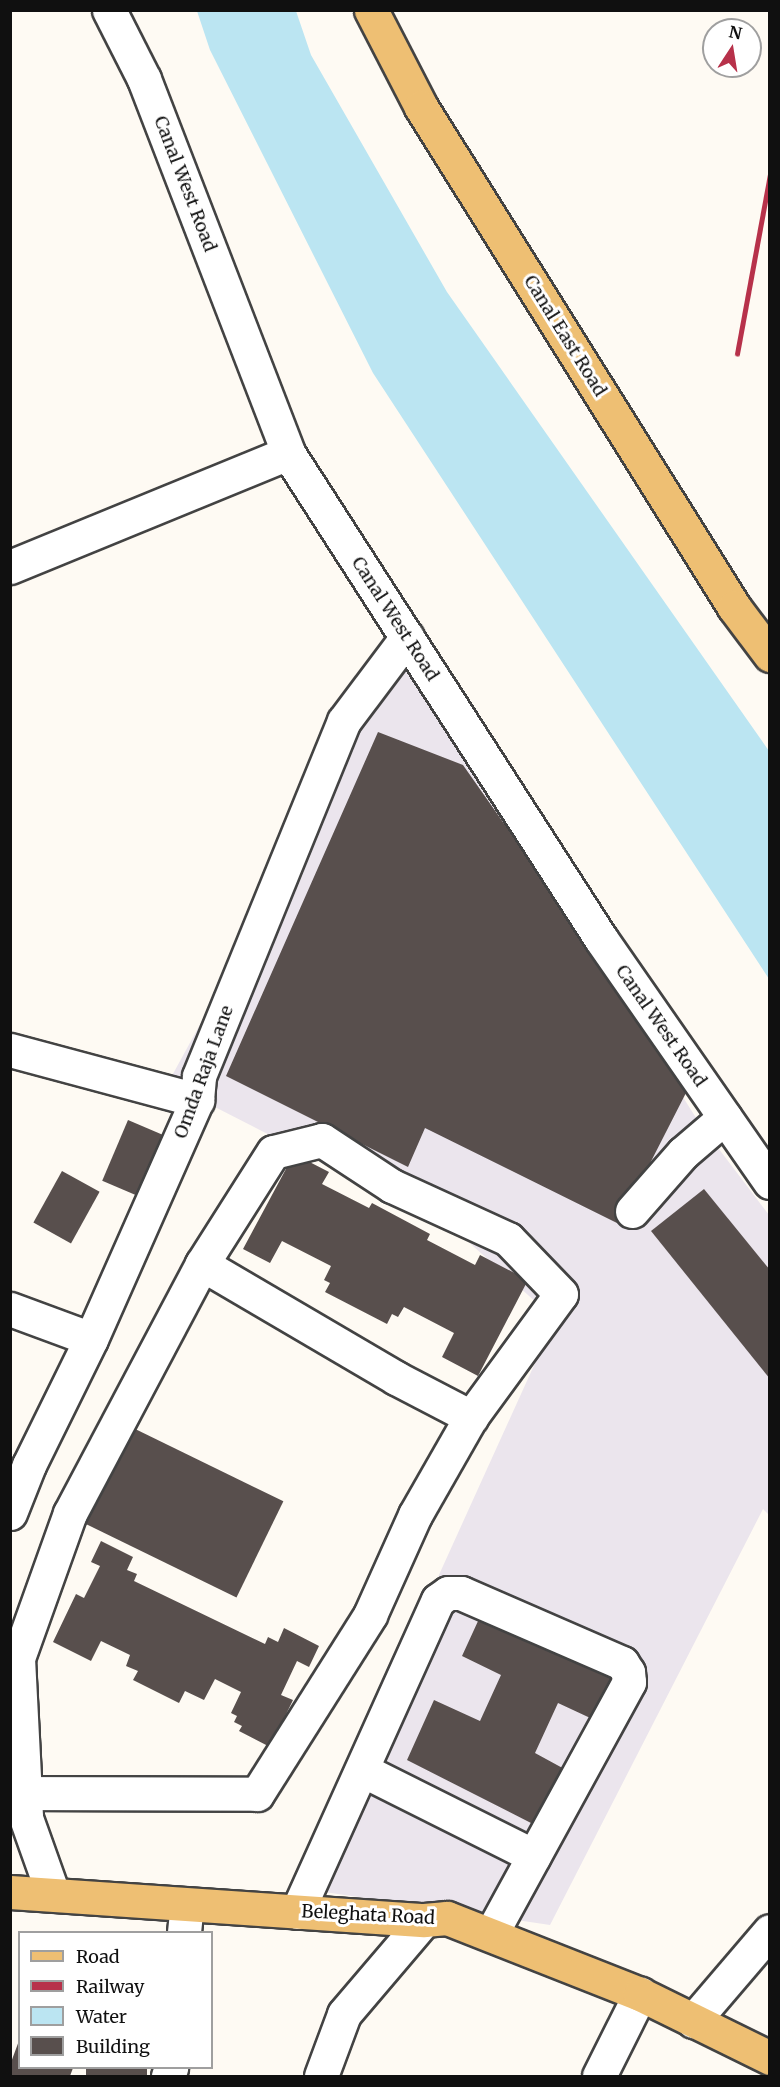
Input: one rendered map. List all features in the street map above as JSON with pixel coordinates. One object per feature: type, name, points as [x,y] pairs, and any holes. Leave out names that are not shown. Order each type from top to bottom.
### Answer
[{"type":"main road","name":"Canal East Road","points":[[371,10],[428,117],[734,607],[770,655]]},
{"type":"main road","name":"Beleghata Road","points":[[10,1892],[53,1894],[185,1919],[297,1912],[424,1920],[447,1918],[640,1994],[770,2058]]},
{"type":"street","name":"Canal West Road","points":[[109,10],[144,79],[288,453],[601,939],[770,1182]]},
{"type":"street","points":[[10,567],[288,453]]},
{"type":"street","name":"Omda Raja Lane","points":[[10,1513],[20,1462],[91,1339],[197,1100],[199,1076],[344,721],[406,637]]},
{"type":"street","points":[[10,1050],[197,1100]]},
{"type":"street","points":[[632,1211],[683,1154],[724,1117]]},
{"type":"street","points":[[25,1793],[257,1794],[370,1615],[415,1515],[471,1418],[561,1294],[508,1239],[392,1186],[322,1140],[273,1152],[202,1264],[70,1513],[18,1658],[26,1818],[53,1894]]},
{"type":"street","points":[[202,1264],[396,1378],[471,1418]]},
{"type":"street","points":[[10,1309],[91,1339]]},
{"type":"street","points":[[297,1912],[438,1600],[448,1593],[461,1593],[622,1663],[628,1672],[629,1682],[491,1934]]},
{"type":"street","points":[[362,1770],[534,1856]]},
{"type":"street","points":[[321,2076],[344,2014],[424,1920]]},
{"type":"street","points":[[693,2021],[770,1931]]},
{"type":"street","points":[[599,2076],[640,1994]]},
{"type":"shaded area","points":[[408,664],[700,1124],[769,1215],[769,1515],[763,1509],[550,1925],[297,1888],[555,1319],[455,1230],[168,1083],[358,735]]},
{"type":"water","points":[[197,11],[296,11],[311,55],[447,292],[769,751],[769,979],[373,373],[210,50]]},
{"type":"building","points":[[378,732],[463,765],[689,1087],[619,1224],[425,1128],[408,1167],[226,1076]]},
{"type":"building","points":[[128,1120],[173,1139],[147,1200],[102,1181]]},
{"type":"building","points":[[294,1154],[329,1172],[322,1184],[369,1208],[372,1203],[430,1234],[427,1240],[475,1265],[480,1255],[528,1280],[478,1376],[442,1357],[454,1333],[404,1307],[398,1317],[392,1314],[387,1324],[325,1292],[330,1283],[324,1280],[331,1266],[282,1241],[270,1263],[243,1249]]},
{"type":"building","points":[[62,1171],[100,1192],[71,1243],[33,1223]]},
{"type":"building","points":[[704,1189],[770,1270],[770,1379],[651,1231]]},
{"type":"building","points":[[127,1425],[283,1501],[236,1597],[80,1521]]},
{"type":"building","points":[[101,1541],[133,1557],[127,1570],[137,1574],[134,1581],[265,1644],[268,1637],[278,1642],[284,1628],[319,1646],[309,1667],[297,1661],[281,1695],[293,1700],[270,1747],[239,1731],[242,1726],[234,1722],[237,1716],[231,1713],[241,1692],[215,1679],[204,1700],[185,1691],[179,1703],[133,1680],[138,1671],[126,1666],[130,1655],[101,1641],[91,1661],[53,1642],[76,1594],[84,1598],[100,1566],[91,1562]]},
{"type":"building","points":[[484,1608],[624,1673],[601,1723],[558,1703],[535,1753],[568,1771],[531,1823],[407,1760],[434,1700],[480,1721],[501,1675],[462,1656]]},
{"type":"building","points":[[18,2043],[18,2069],[73,2069],[70,2076],[10,2076],[10,2065]]},
{"type":"building","points":[[86,2069],[147,2069],[147,2076],[86,2076]]},
{"type":"railway","points":[[737,354],[770,175]]}]
